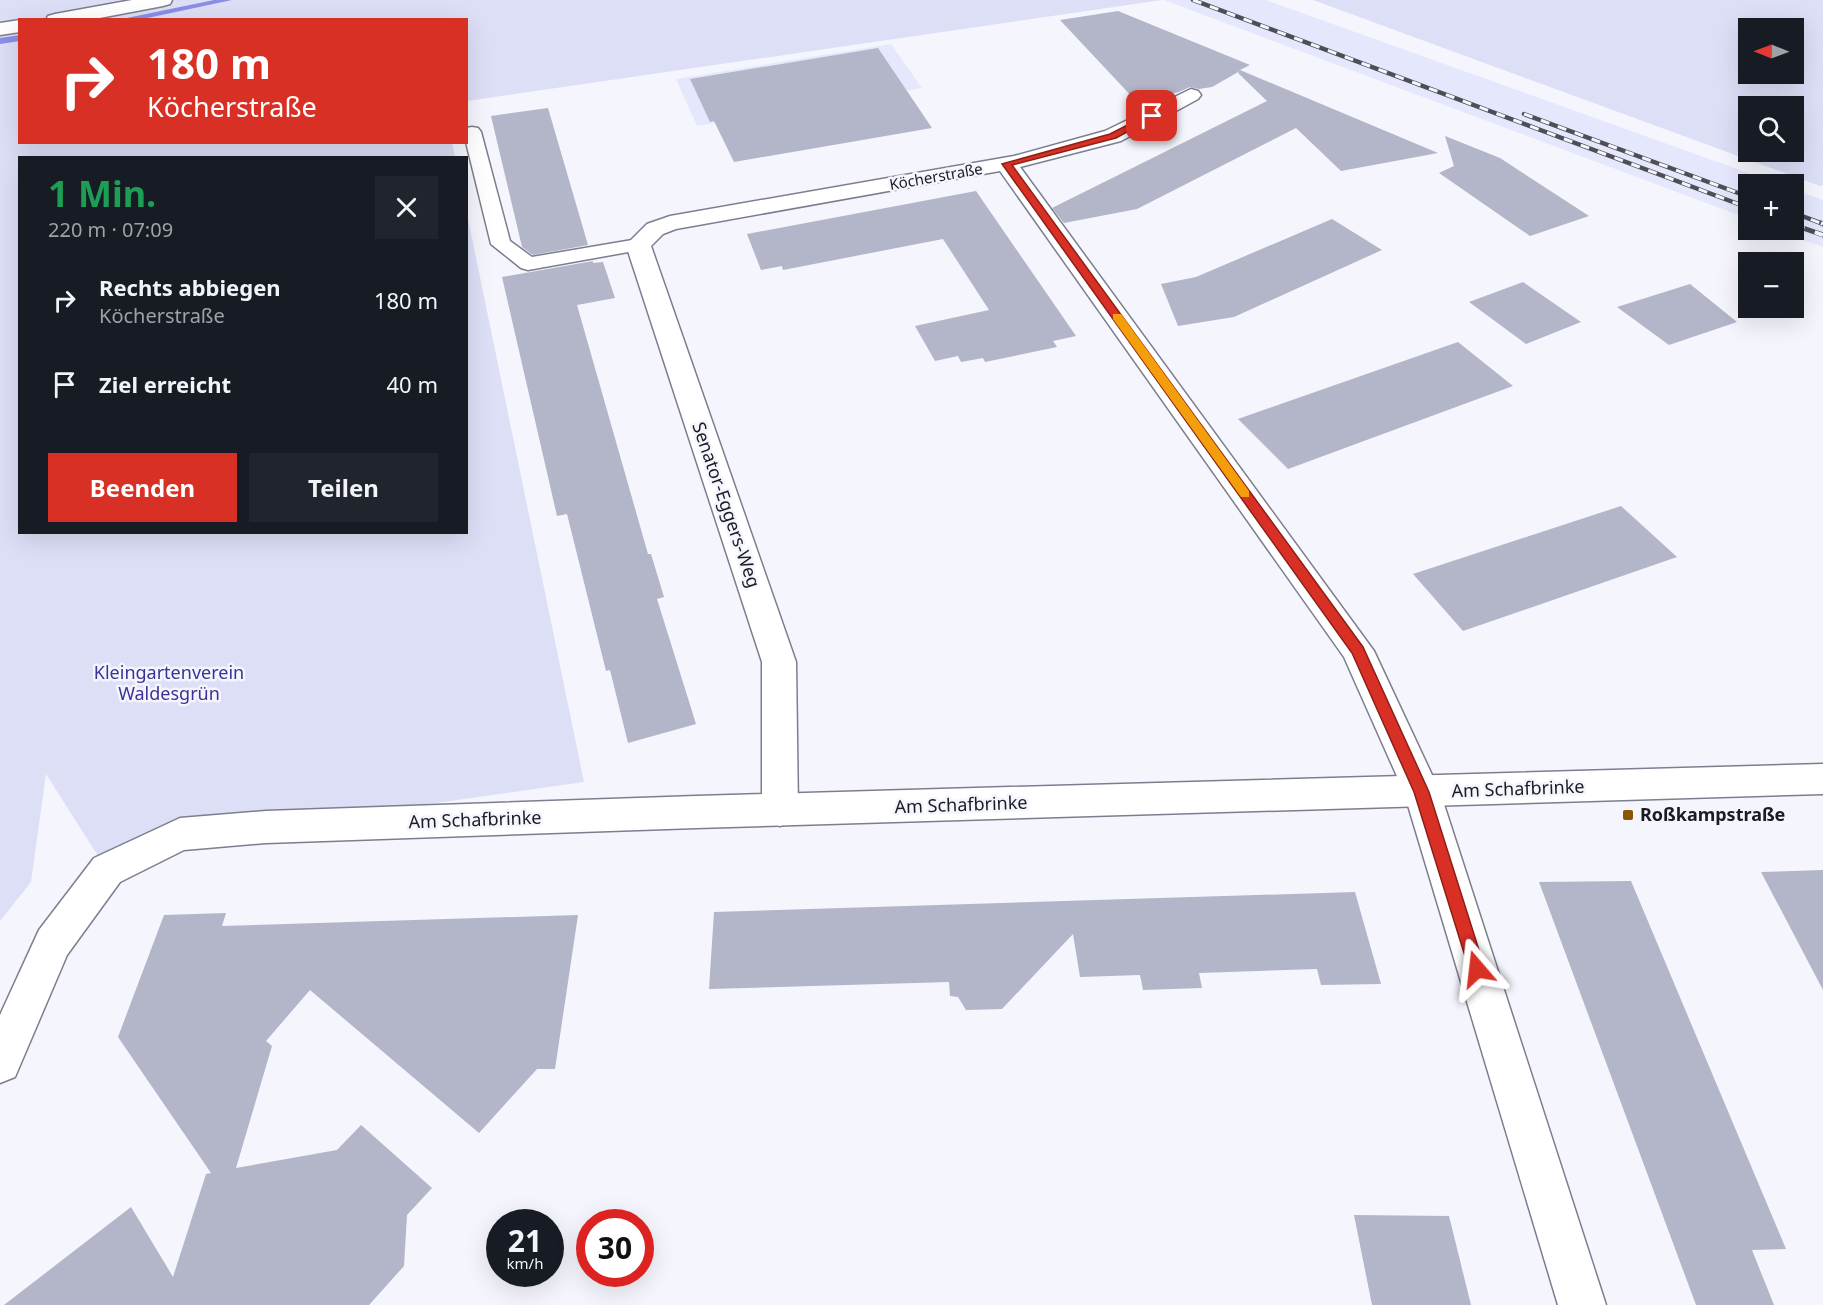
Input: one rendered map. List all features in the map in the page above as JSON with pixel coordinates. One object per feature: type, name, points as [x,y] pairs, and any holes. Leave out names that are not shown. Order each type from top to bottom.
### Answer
[{"type":"street","points":[[66,18],[163,0]]},
{"type":"street","points":[[0,29],[18,26]]},
{"type":"street","name":"Köcherstraße","points":[[638,245],[655,228],[670,224],[1006,164],[1113,136],[1191,95]]},
{"type":"street","points":[[1006,164],[1358,651],[1422,792],[1582,1305]]},
{"type":"street","name":"Senator-Eggers-Weg","points":[[638,245],[779,662],[780,810]]},
{"type":"street","name":"Am Schafbrinke","points":[[0,1062],[53,944],[106,870],[180,834],[266,827],[1823,779]]},
{"type":"lane","points":[[472,132],[501,244],[528,264],[638,245]]},
{"type":"shaded area","points":[[1164,0],[1266,0],[1751,174],[1738,174],[1738,215]]},
{"type":"shaded area","points":[[891,44],[922,88],[697,126],[676,79]]},
{"type":"shaded area","points":[[1804,193],[1823,200],[1823,247],[1804,240]]},
{"type":"green space","name":"Kleingartenverein Waldesgrün","points":[[0,0],[1162,0],[468,101],[468,18],[18,18],[18,144],[452,144],[455,156],[18,156],[18,534],[468,534],[468,219],[584,782],[266,827],[107,870],[46,774],[31,882],[0,921]]},
{"type":"green space","points":[[1313,0],[1823,0],[1823,185],[1804,180],[1804,174],[1787,174],[1755,162],[1804,162],[1804,96],[1738,96],[1738,156]]},
{"type":"building","points":[[1118,11],[1250,65],[1240,70],[1438,153],[1341,171],[1296,128],[1137,209],[1064,223],[1052,208],[1267,101],[1238,73],[1240,71],[1212,87],[1199,89],[1190,87],[1179,92],[1135,100],[1060,20]]},
{"type":"building","points":[[878,48],[932,128],[734,162],[714,121],[710,122],[690,79]]},
{"type":"building","points":[[548,108],[588,245],[533,255],[522,247],[491,116]]},
{"type":"building","points":[[1445,136],[1500,158],[1589,216],[1530,236],[1439,173],[1454,166]]},
{"type":"building","points":[[976,191],[1076,336],[1053,341],[1057,347],[985,362],[983,358],[961,362],[958,356],[935,361],[915,326],[989,310],[943,239],[783,270],[782,266],[761,270],[747,234]]},
{"type":"building","points":[[1332,219],[1382,250],[1234,317],[1178,326],[1161,284],[1196,277]]},
{"type":"building","points":[[593,261],[593,263],[603,262],[615,298],[577,305],[648,554],[651,554],[664,597],[657,599],[696,724],[628,743],[610,670],[606,671],[567,514],[557,516],[502,277]]},
{"type":"building","points":[[1523,282],[1581,322],[1526,344],[1469,302]]},
{"type":"building","points":[[1690,284],[1737,322],[1669,345],[1617,307]]},
{"type":"building","points":[[1458,342],[1513,386],[1288,469],[1238,419]]},
{"type":"building","points":[[1621,506],[1677,557],[1463,631],[1413,574]]},
{"type":"building","points":[[1823,870],[1823,990],[1761,872]]},
{"type":"building","points":[[1631,881],[1786,1249],[1752,1250],[1774,1305],[1696,1305],[1539,882]]},
{"type":"building","points":[[1355,892],[1381,984],[1321,985],[1317,969],[1199,973],[1202,988],[1143,990],[1140,975],[1080,977],[1073,934],[1002,1009],[966,1010],[958,997],[950,996],[949,982],[709,989],[714,912]]},
{"type":"building","points":[[226,913],[222,926],[578,915],[555,1069],[537,1069],[479,1133],[310,990],[266,1041],[272,1046],[236,1168],[337,1150],[361,1125],[432,1188],[407,1215],[404,1266],[369,1305],[4,1305],[131,1207],[173,1277],[206,1174],[211,1173],[118,1037],[164,915]]},
{"type":"building","points":[[1354,1215],[1449,1216],[1471,1305],[1372,1305]]},
{"type":"waterway","points":[[132,18],[228,0]]},
{"type":"waterway","points":[[0,41],[18,38]]},
{"type":"railway","points":[[1193,0],[1738,204]]},
{"type":"railway","points":[[1524,114],[1738,193]]},
{"type":"railway","points":[[1804,217],[1823,224],[1821,223]]},
{"type":"railway","points":[[1804,228],[1823,235]]},
{"type":"slow traffic","points":[[1117,317],[1245,494]]},
{"type":"place","name":"Roßkampstraße","points":[[1628,815]]},
{"type":"route","points":[[1152,116],[1113,136],[1006,164],[1358,651],[1422,792],[1477,969]]}]
